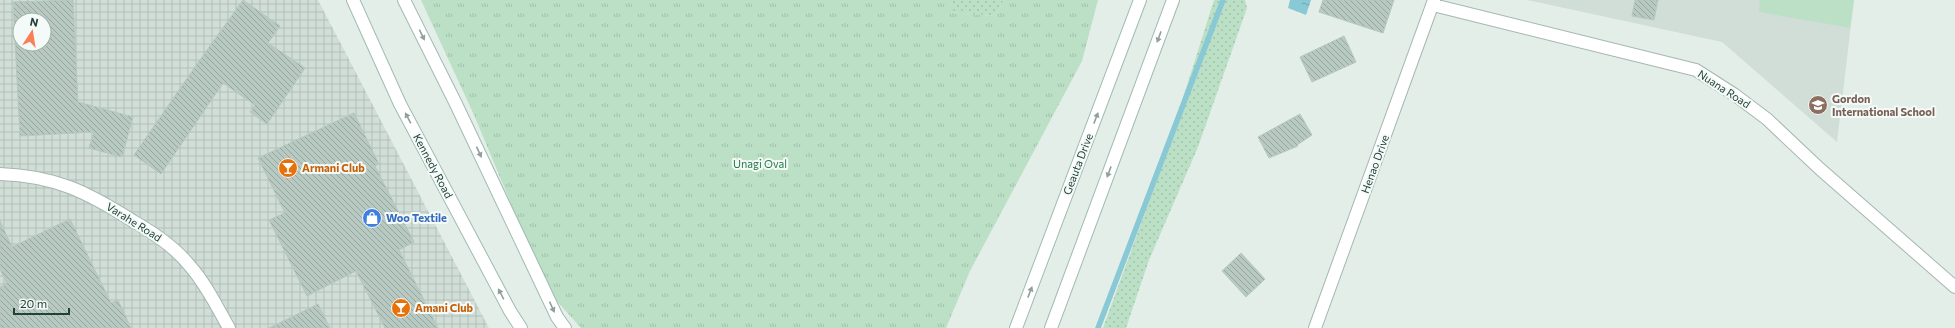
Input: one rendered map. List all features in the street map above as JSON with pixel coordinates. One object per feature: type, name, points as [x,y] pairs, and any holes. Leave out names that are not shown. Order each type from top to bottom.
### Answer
[{"type":"main road","name":"Kennedy Road","points":[[353,0],[400,104],[510,311],[521,328]]},
{"type":"main road","points":[[404,0],[456,104],[556,317],[565,328]]},
{"type":"main road","name":"Geauta Drive","points":[[1016,328],[1140,0]]},
{"type":"main road","points":[[1051,328],[1173,0]]},
{"type":"main road","name":"Nuana Road","points":[[1433,2],[1696,70],[1735,95],[1767,119],[1826,174],[1955,287]]},
{"type":"main road","name":"Henao Drive","points":[[1315,328],[1433,2]]},
{"type":"main road","name":"Varahe Road","points":[[0,174],[18,174],[61,183],[90,194],[163,239],[190,266],[229,328]]},
{"type":"shaded area","points":[[0,0],[318,0],[489,328],[0,328]]},
{"type":"shaded area","name":"Gordon International School","points":[[1527,0],[1854,0],[1837,142],[1722,42]]},
{"type":"green space","name":"Unagi Oval","points":[[421,0],[953,0],[950,12],[995,16],[1004,0],[1098,0],[1082,61],[970,271],[946,328],[581,328],[547,290],[474,115]]},
{"type":"green space","points":[[953,0],[1004,0],[995,16],[949,12]]},
{"type":"green space","points":[[1214,0],[1245,0],[1247,8],[1198,147],[1149,260],[1126,328],[1103,328],[1158,177]]},
{"type":"green space","points":[[1760,0],[1854,0],[1850,28],[1759,12]]},
{"type":"water","points":[[1290,0],[1311,0],[1306,15],[1288,8]]},
{"type":"building","points":[[73,0],[78,102],[133,117],[122,157],[89,148],[94,132],[20,136],[16,52],[52,52],[52,12],[14,12],[13,2]]},
{"type":"building","points":[[243,0],[280,26],[268,43],[305,68],[267,124],[250,112],[255,105],[223,83],[161,174],[134,155]]},
{"type":"building","points":[[1323,0],[1394,0],[1383,33],[1319,12]]},
{"type":"building","points":[[1635,0],[1658,0],[1654,20],[1632,16]]},
{"type":"building","points":[[1344,36],[1356,62],[1312,82],[1300,57]]},
{"type":"building","points":[[354,113],[379,164],[375,166],[414,242],[399,250],[438,328],[385,328],[356,271],[307,296],[269,220],[285,213],[258,158]]},
{"type":"building","points":[[1300,114],[1312,135],[1297,145],[1298,146],[1269,158],[1258,137]]},
{"type":"building","points":[[70,219],[111,303],[118,300],[131,328],[0,328],[0,287],[7,284],[0,269],[0,221],[12,247]]},
{"type":"building","points":[[1241,253],[1265,279],[1246,297],[1222,271]]},
{"type":"building","points":[[318,304],[330,328],[269,328]]},
{"type":"waterway","points":[[1098,328],[1223,0]]},
{"type":"place","name":"Gordon International School","points":[[1818,105]]},
{"type":"place","name":"Armani Club","points":[[288,168]]},
{"type":"place","name":"Woo Textile","points":[[372,218]]},
{"type":"place","name":"Amani Club","points":[[401,308]]}]
